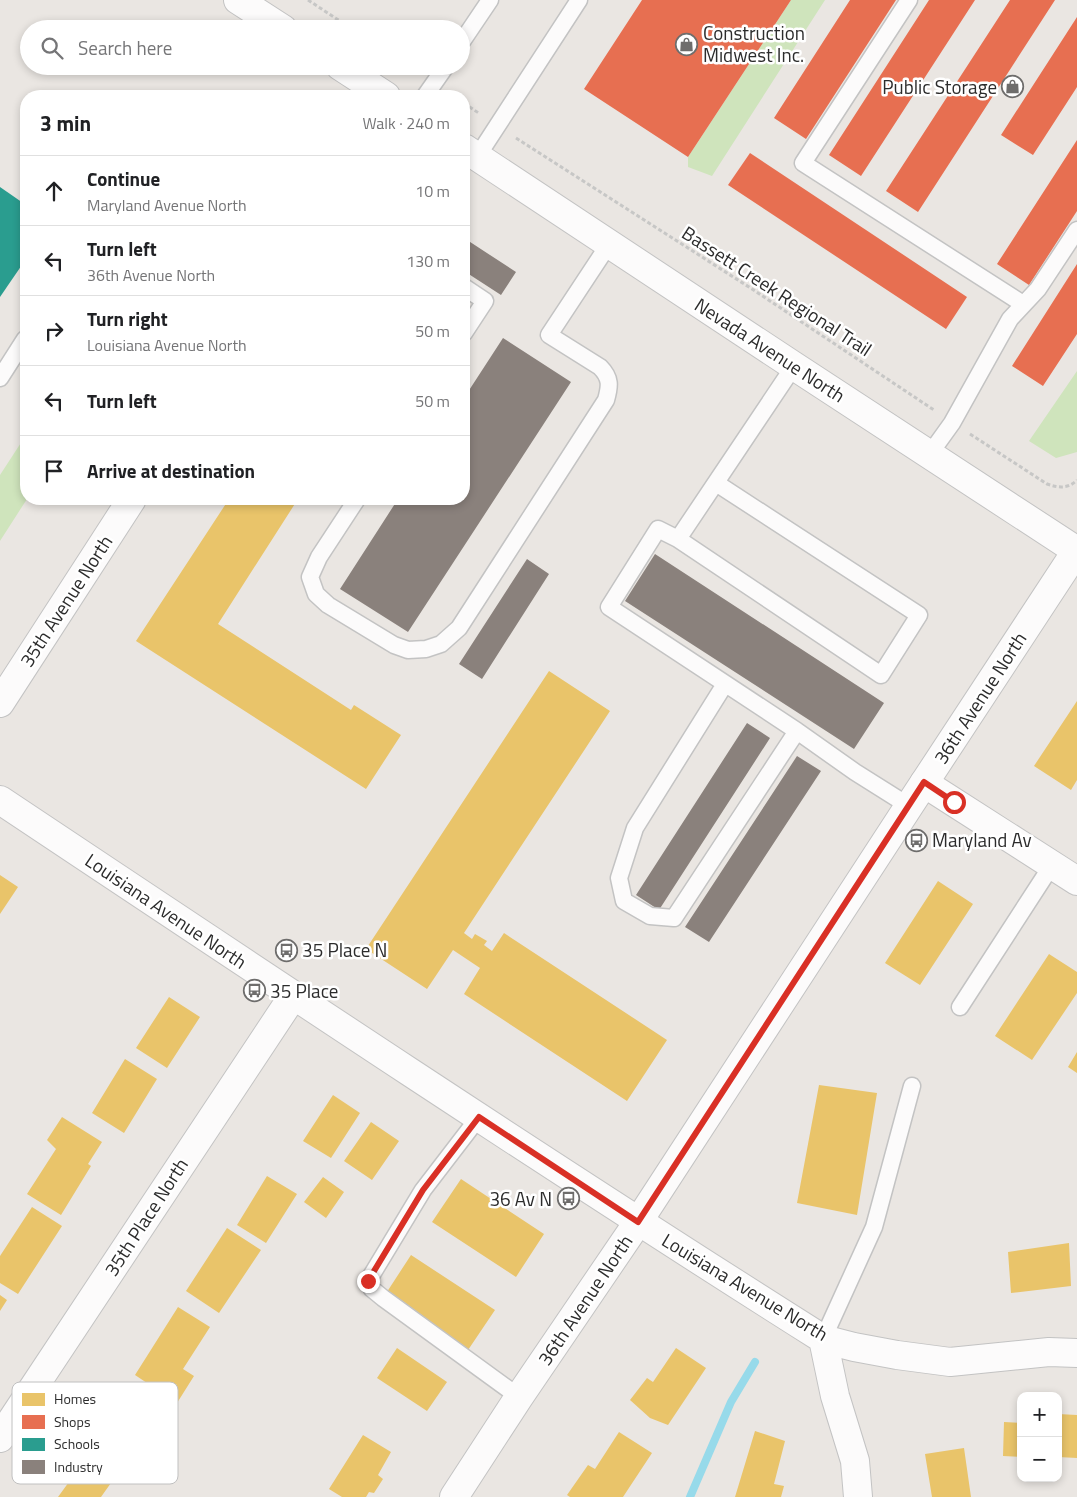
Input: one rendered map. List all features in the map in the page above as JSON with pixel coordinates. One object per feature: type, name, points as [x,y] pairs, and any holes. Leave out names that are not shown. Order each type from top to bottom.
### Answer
[{"type":"street","points":[[238,0],[268,20]]},
{"type":"street","points":[[354,75],[377,90]]},
{"type":"street","name":"Nevada Avenue North","points":[[470,152],[1077,551]]},
{"type":"street","name":"35th Avenue North","points":[[0,703],[128,505]]},
{"type":"street","name":"36th Avenue North","points":[[454,1497],[519,1397],[638,1222],[908,806],[1077,551]]},
{"type":"street","points":[[924,782],[1076,880]]},
{"type":"street","name":"Louisiana Avenue North","points":[[0,800],[293,996],[638,1222],[823,1339],[897,1355],[950,1362],[1049,1352],[1077,1353]]},
{"type":"street","name":"35th Place North","points":[[37,1382],[293,996]]},
{"type":"street","points":[[823,1339],[835,1396],[855,1461],[858,1497]]},
{"type":"street","name":"35th Place North","points":[[0,1438],[12,1420]]},
{"type":"lane","points":[[470,30],[490,0]]},
{"type":"lane","points":[[470,152],[497,126],[579,0]]},
{"type":"lane","points":[[909,0],[803,163],[1023,304]]},
{"type":"lane","points":[[429,90],[440,75]]},
{"type":"lane","points":[[929,455],[952,423],[1010,319],[1038,289],[1077,230]]},
{"type":"lane","points":[[353,505],[319,557],[310,577],[316,594],[328,605],[394,645],[408,650],[426,650],[441,644],[459,628],[606,400],[609,391],[609,381],[606,373],[600,367],[549,335],[609,244]]},
{"type":"lane","points":[[470,291],[484,301],[470,323]]},
{"type":"lane","points":[[0,378],[20,347]]},
{"type":"lane","points":[[678,540],[794,366]]},
{"type":"lane","points":[[716,483],[919,615],[881,675],[678,540],[658,529],[609,607],[908,806]]},
{"type":"lane","points":[[726,684],[635,828],[619,878],[624,901],[650,916],[674,918],[796,731]]},
{"type":"lane","points":[[960,1007],[1052,866]]},
{"type":"lane","points":[[823,1339],[874,1227],[912,1086]]},
{"type":"lane","points":[[479,1117],[423,1190],[368,1281],[372,1289],[383,1298],[519,1397]]},
{"type":"path","points":[[308,0],[338,20]]},
{"type":"path","name":"Bassett Creek Regional Trail","points":[[470,107],[752,289],[1047,484],[1059,488],[1077,480]]},
{"type":"green space","points":[[791,0],[825,0],[712,176],[688,167],[688,157]]},
{"type":"green space","points":[[1077,371],[1077,452],[1056,458],[1029,441]]},
{"type":"green space","points":[[20,444],[20,505],[23,505],[0,541],[0,475]]},
{"type":"building: Homes","points":[[225,505],[294,505],[218,624],[351,710],[354,705],[401,735],[366,789],[136,641]]},
{"type":"building: Homes","points":[[549,671],[610,711],[464,933],[472,939],[475,934],[487,941],[484,945],[492,951],[504,933],[667,1040],[627,1101],[464,994],[480,968],[453,950],[427,989],[366,949]]},
{"type":"building: Homes","points":[[1077,701],[1077,780],[1071,790],[1034,766]]},
{"type":"building: Homes","points":[[0,875],[18,887],[0,914]]},
{"type":"building: Homes","points":[[938,881],[973,904],[920,985],[885,963]]},
{"type":"building: Homes","points":[[1049,954],[1077,972],[1077,993],[1032,1060],[995,1036]]},
{"type":"building: Homes","points":[[169,997],[200,1017],[167,1068],[136,1048]]},
{"type":"building: Homes","points":[[1077,1052],[1077,1073],[1068,1067]]},
{"type":"building: Homes","points":[[125,1059],[157,1079],[124,1133],[92,1113]]},
{"type":"building: Homes","points":[[819,1085],[877,1093],[857,1215],[797,1203]]},
{"type":"building: Homes","points":[[333,1095],[360,1113],[331,1158],[303,1141]]},
{"type":"building: Homes","points":[[62,1117],[102,1142],[88,1164],[91,1166],[61,1215],[27,1194],[56,1149],[47,1140]]},
{"type":"building: Homes","points":[[371,1122],[399,1141],[372,1180],[344,1161]]},
{"type":"building: Homes","points":[[267,1176],[297,1194],[266,1243],[237,1225]]},
{"type":"building: Homes","points":[[323,1177],[344,1192],[326,1218],[304,1202]]},
{"type":"building: Homes","points":[[461,1179],[544,1234],[516,1277],[432,1222]]},
{"type":"building: Homes","points":[[32,1207],[62,1226],[18,1294],[0,1283],[0,1256]]},
{"type":"building: Homes","points":[[227,1228],[261,1250],[219,1313],[186,1291]]},
{"type":"building: Homes","points":[[1069,1243],[1071,1286],[1011,1293],[1008,1252]]},
{"type":"building: Homes","points":[[411,1255],[495,1310],[466,1353],[383,1298]]},
{"type":"building: Homes","points":[[0,1295],[7,1300],[0,1311]]},
{"type":"building: Homes","points":[[178,1307],[210,1327],[183,1369],[194,1376],[178,1401],[178,1382],[146,1382],[135,1375]]},
{"type":"building: Homes","points":[[397,1348],[447,1382],[427,1411],[377,1378]]},
{"type":"building: Homes","points":[[676,1348],[706,1368],[668,1425],[650,1418],[630,1400],[647,1378],[653,1382]]},
{"type":"building: Homes","points":[[1062,1414],[1077,1415],[1077,1458],[1062,1457]]},
{"type":"building: Homes","points":[[1004,1422],[1017,1423],[1017,1457],[1003,1456]]},
{"type":"building: Homes","points":[[755,1431],[785,1441],[774,1484],[784,1486],[781,1497],[735,1497]]},
{"type":"building: Homes","points":[[619,1432],[652,1453],[623,1497],[570,1497],[567,1495],[588,1465],[595,1469]]},
{"type":"building: Homes","points":[[363,1435],[391,1452],[378,1475],[383,1479],[374,1493],[369,1492],[366,1497],[342,1497],[329,1489]]},
{"type":"building: Homes","points":[[964,1448],[971,1497],[932,1497],[925,1454]]},
{"type":"building: Homes","points":[[67,1484],[110,1484],[101,1497],[58,1497]]},
{"type":"building: Shops","name":"Construction Midwest Inc.","points":[[642,0],[791,0],[688,157],[584,89]]},
{"type":"building: Shops","points":[[850,0],[896,0],[806,139],[774,118]]},
{"type":"building: Shops","points":[[929,0],[975,0],[861,176],[829,155]]},
{"type":"building: Shops","points":[[1010,0],[1055,0],[918,212],[886,191]]},
{"type":"building: Shops","points":[[1077,17],[1077,87],[1033,155],[1001,135]]},
{"type":"building: Shops","points":[[1077,140],[1077,211],[1029,285],[997,264]]},
{"type":"building: Shops","points":[[750,153],[967,297],[946,329],[728,185]]},
{"type":"building: Shops","points":[[1077,264],[1077,334],[1043,386],[1012,366]]},
{"type":"building: Schools","points":[[0,187],[20,201],[20,268],[0,297]]},
{"type":"building: Industry","points":[[470,242],[516,272],[501,295],[470,275]]},
{"type":"building: Industry","points":[[503,338],[571,382],[408,632],[340,589],[394,505],[470,505],[470,389]]},
{"type":"building: Industry","points":[[655,554],[884,703],[854,749],[625,601]]},
{"type":"building: Industry","points":[[527,559],[549,574],[482,679],[459,664]]},
{"type":"building: Industry","points":[[747,723],[770,738],[659,910],[636,895]]},
{"type":"building: Industry","points":[[797,756],[821,771],[709,942],[685,927]]},
{"type":"waterway","points":[[690,1497],[731,1402],[755,1362]]},
{"type":"place","name":"Construction Midwest Inc.","points":[[687,44]]},
{"type":"place","name":"Public Storage","points":[[1013,87]]},
{"type":"place","name":"Maryland Av","points":[[916,840]]},
{"type":"place","name":"35 Place N","points":[[286,950]]},
{"type":"place","name":"35 Place","points":[[254,991]]},
{"type":"place","name":"36 Av N","points":[[568,1199]]},
{"type":"route","points":[[368,1281],[423,1190],[479,1117],[638,1222],[924,782],[954,802]]}]
